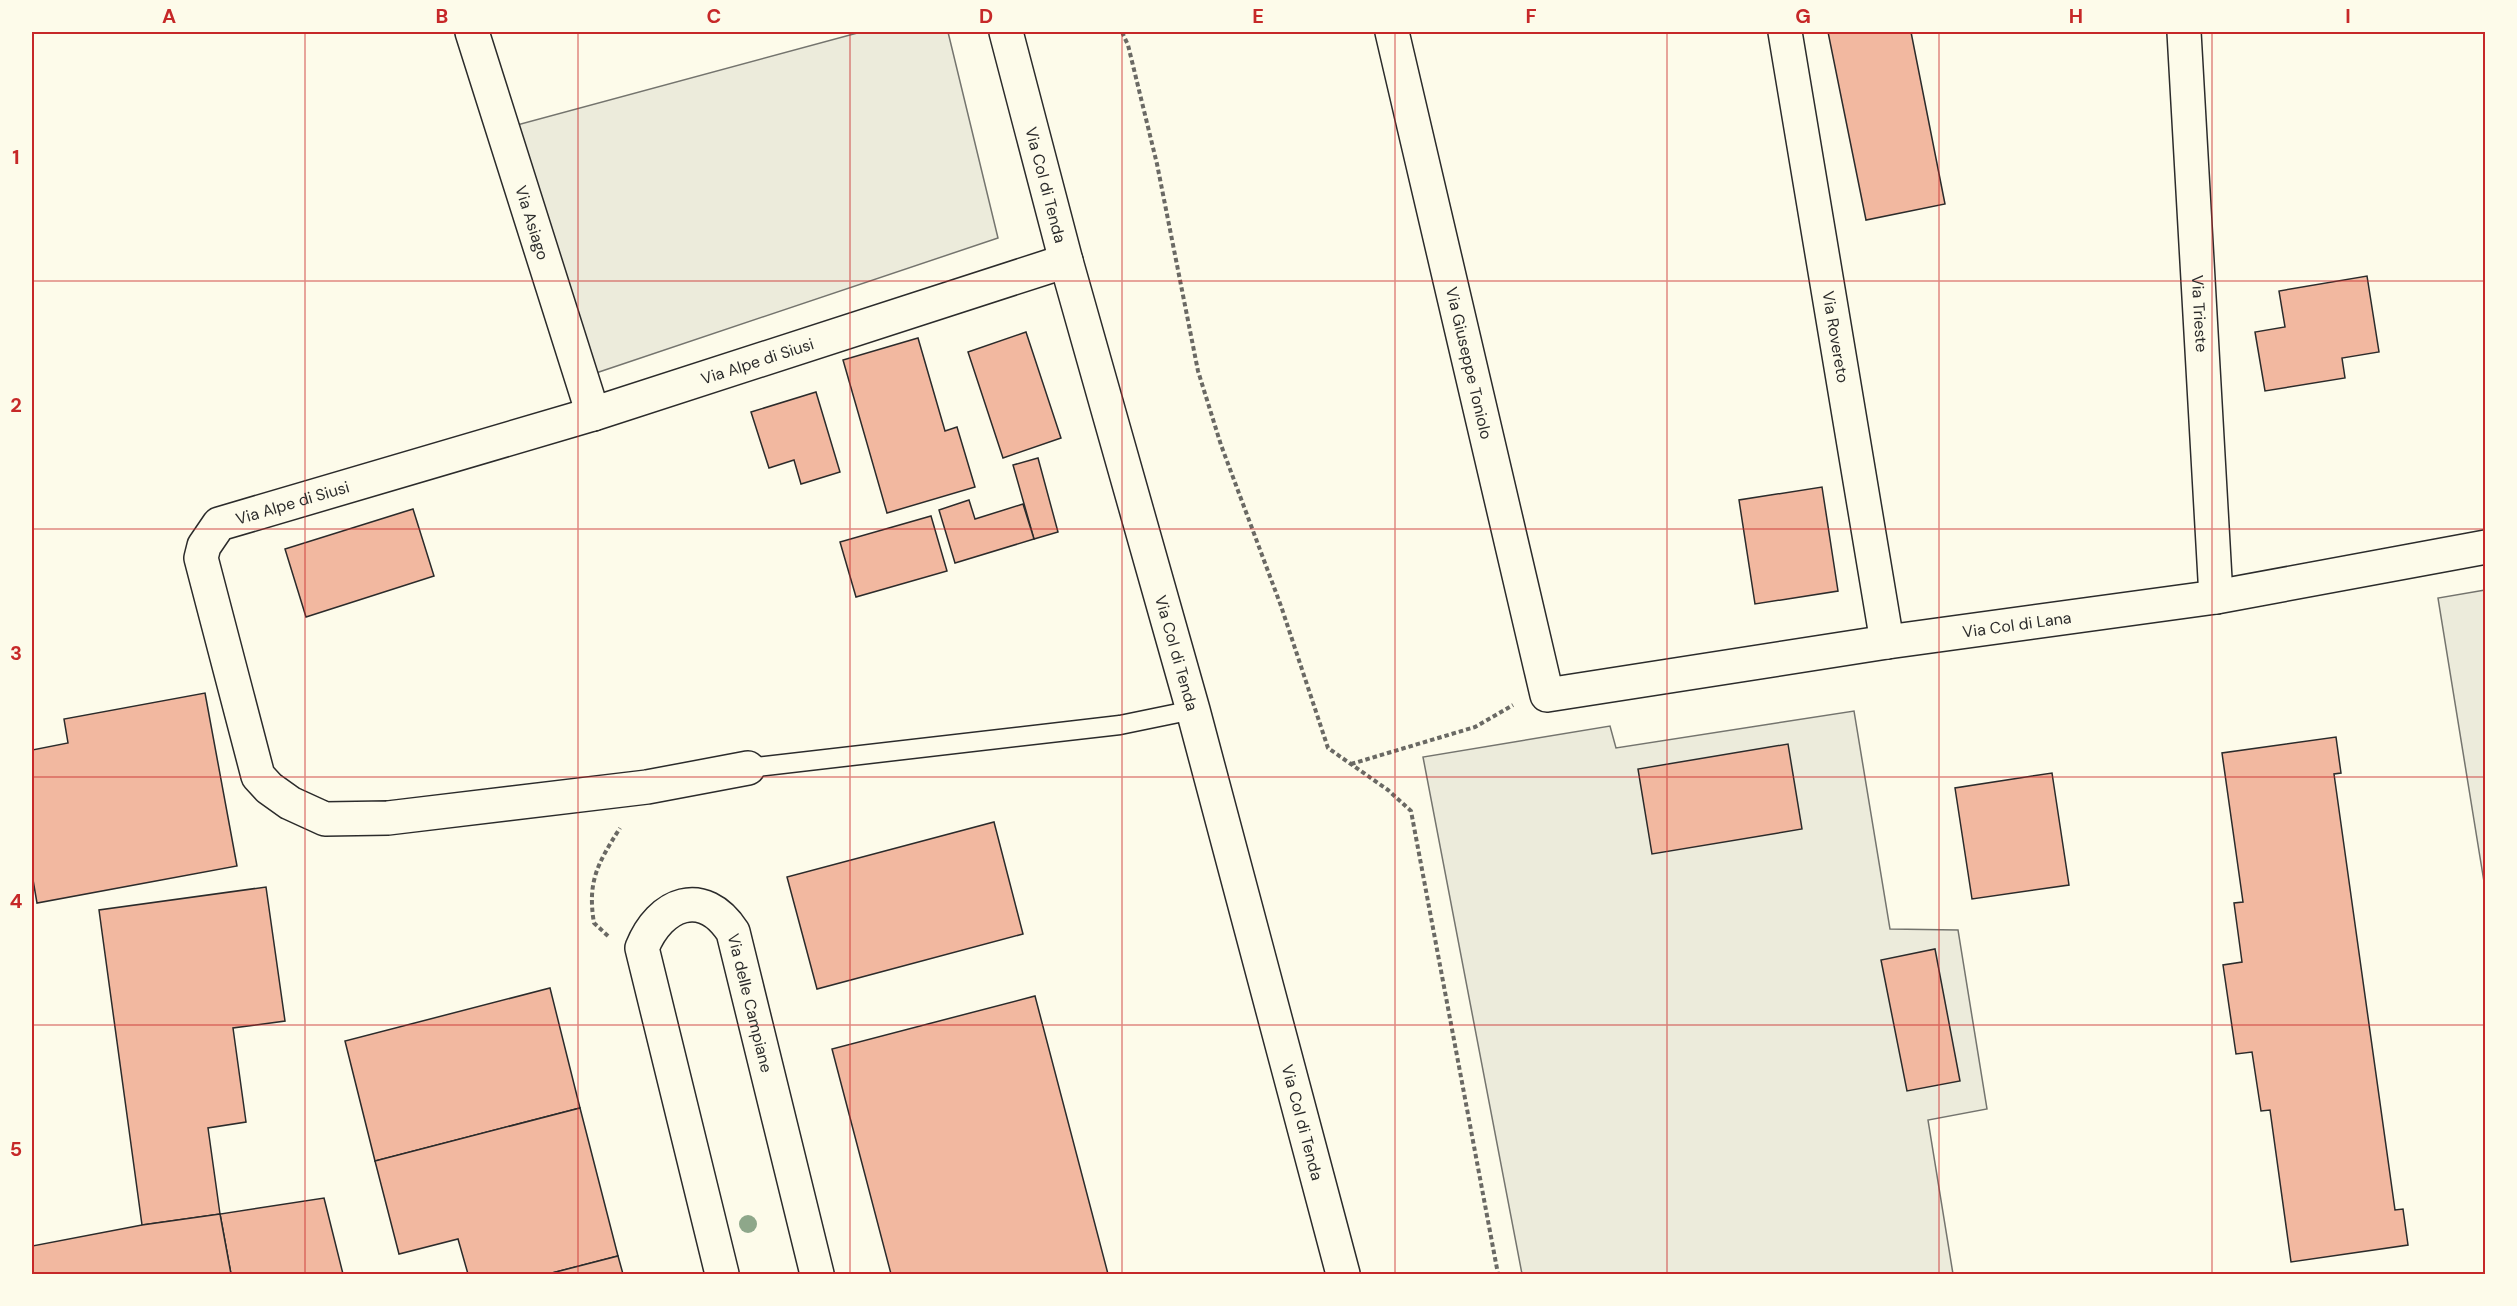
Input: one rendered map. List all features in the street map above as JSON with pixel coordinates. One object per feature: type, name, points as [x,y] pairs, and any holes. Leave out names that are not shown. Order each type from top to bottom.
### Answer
[{"type":"street","name":"Via Asiago","points":[[472,32],[593,414]]},
{"type":"street","name":"Via Col di Tenda","points":[[1006,32],[1066,261],[1193,710],[1343,1275]]},
{"type":"street","name":"Via Giuseppe Toniolo","points":[[1392,32],[1547,695]]},
{"type":"street","name":"Via Rovereto","points":[[1785,32],[1887,642]]},
{"type":"street","name":"Via Trieste","points":[[2184,32],[2216,597]]},
{"type":"street","name":"Via Alpe di Siusi","points":[[748,768],[647,787],[388,818],[326,819],[290,803],[269,788],[258,776],[201,558],[204,546],[219,524],[593,414],[1066,261]]},
{"type":"street","name":"Via Col di Lana","points":[[1547,695],[1887,642],[2216,597],[2486,547]]},
{"type":"street","name":"Via delle Campiane","points":[[642,948],[650,928],[665,913],[685,905],[707,907],[722,915],[733,932],[817,1275]]},
{"type":"street","points":[[642,948],[722,1275]]},
{"type":"lane","points":[[748,768],[1120,725],[1193,710]]},
{"type":"path","points":[[1122,32],[1128,45],[1157,164],[1198,371],[1221,445],[1281,606],[1328,748],[1388,790],[1411,811],[1498,1275]]},
{"type":"path","points":[[1351,764],[1475,727],[1513,705],[1547,695]]},
{"type":"path","points":[[642,948],[607,935],[594,923],[590,903],[591,885],[600,860],[647,787]]},
{"type":"shaded area","points":[[861,32],[948,32],[998,238],[596,373],[517,125]]},
{"type":"shaded area","points":[[2486,590],[2485,888],[2438,598]]},
{"type":"shaded area","points":[[1854,711],[1890,929],[1958,930],[1987,1109],[1928,1120],[1953,1274],[1522,1274],[1423,757],[1610,726],[1616,748]]},
{"type":"building","points":[[1828,32],[1911,32],[1945,204],[1866,220]]},
{"type":"building","points":[[2367,276],[2379,352],[2342,358],[2345,378],[2265,391],[2255,332],[2285,327],[2279,291]]},
{"type":"building","points":[[1026,332],[1061,438],[1003,458],[968,352]]},
{"type":"building","points":[[918,338],[945,431],[957,427],[975,487],[887,513],[843,360]]},
{"type":"building","points":[[816,392],[840,472],[801,484],[794,460],[769,468],[751,412]]},
{"type":"building","points":[[1038,458],[1058,532],[1034,539],[1013,465]]},
{"type":"building","points":[[1822,487],[1838,591],[1755,604],[1739,500]]},
{"type":"building","points":[[969,500],[975,519],[1023,504],[1034,539],[955,563],[939,510]]},
{"type":"building","points":[[413,509],[434,576],[306,617],[285,549]]},
{"type":"building","points":[[931,516],[947,571],[856,597],[840,542]]},
{"type":"building","points":[[205,693],[237,866],[37,903],[32,874],[32,750],[68,743],[64,719]]},
{"type":"building","points":[[2336,737],[2341,773],[2334,774],[2395,1210],[2403,1209],[2408,1245],[2291,1262],[2270,1110],[2261,1111],[2252,1052],[2236,1054],[2223,965],[2242,962],[2234,903],[2243,902],[2222,753]]},
{"type":"building","points":[[1788,744],[1802,829],[1652,854],[1638,769]]},
{"type":"building","points":[[2052,773],[2069,885],[1972,899],[1955,788]]},
{"type":"building","points":[[994,822],[1023,934],[817,989],[787,877]]},
{"type":"building","points":[[266,887],[285,1021],[233,1028],[246,1122],[208,1128],[220,1214],[142,1225],[99,910]]},
{"type":"building","points":[[1935,949],[1960,1081],[1907,1091],[1881,960]]},
{"type":"building","points":[[550,988],[580,1108],[375,1161],[345,1041]]},
{"type":"building","points":[[1035,996],[1108,1274],[891,1274],[832,1049]]},
{"type":"building","points":[[580,1108],[618,1256],[548,1274],[468,1274],[458,1239],[399,1254],[375,1161]]},
{"type":"building","points":[[324,1198],[343,1274],[231,1274],[220,1214]]},
{"type":"building","points":[[220,1214],[231,1274],[32,1274],[32,1246],[142,1225]]},
{"type":"building","points":[[618,1256],[623,1274],[548,1274]]}]
